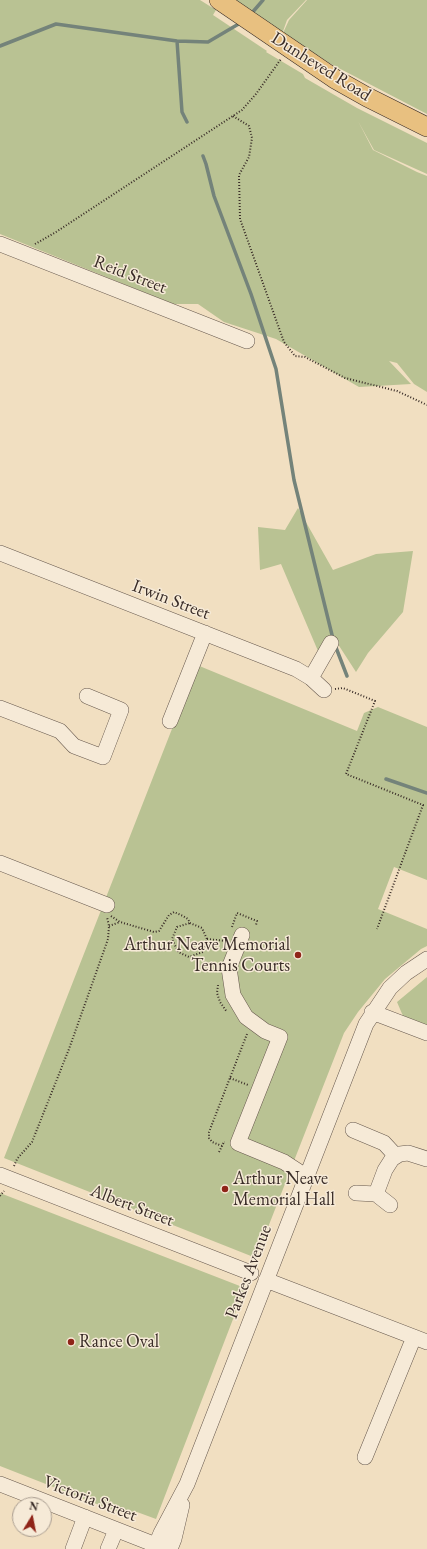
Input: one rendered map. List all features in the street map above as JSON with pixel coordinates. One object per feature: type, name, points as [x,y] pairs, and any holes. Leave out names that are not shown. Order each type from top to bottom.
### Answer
[{"type":"main road","name":"Dunheved Road","points":[[220,0],[335,79],[360,94],[427,127]]},
{"type":"street","name":"Reid Street","points":[[1,248],[20,252],[247,341]]},
{"type":"street","name":"Irwin Street","points":[[0,553],[296,669],[312,678],[324,690]]},
{"type":"street","points":[[170,721],[205,633]]},
{"type":"street","points":[[312,678],[331,643]]},
{"type":"street","points":[[0,708],[60,731],[74,746],[103,757],[121,710],[87,696]]},
{"type":"street","points":[[0,863],[107,905]]},
{"type":"street","points":[[234,932],[229,968],[233,995],[246,1017],[265,1031],[280,1037],[258,1089],[238,1143],[284,1162],[307,1177]]},
{"type":"street","name":"Parkes Avenue","points":[[164,1548],[160,1533],[187,1484],[359,1040],[372,1012],[395,982],[411,969],[427,959]]},
{"type":"street","points":[[372,1012],[427,1033]]},
{"type":"street","points":[[354,1130],[384,1143],[396,1156]]},
{"type":"street","points":[[376,1194],[387,1166],[396,1156],[408,1153],[427,1159]]},
{"type":"street","name":"Albert Street","points":[[5,1177],[251,1273]]},
{"type":"street","points":[[356,1193],[376,1194],[390,1205]]},
{"type":"street","points":[[266,1280],[420,1340],[365,1457]]},
{"type":"street","name":"Victoria Street","points":[[0,1484],[164,1548]]},
{"type":"street","points":[[72,1549],[85,1517]]},
{"type":"street","points":[[108,1549],[116,1530]]},
{"type":"path","points":[[20,252],[56,232],[242,110],[256,94],[283,56]]},
{"type":"path","points":[[233,116],[249,126],[252,138],[249,157],[239,175],[240,219],[284,342],[295,356],[305,357],[345,378],[398,391],[427,406]]},
{"type":"path","points":[[324,690],[343,688],[375,701],[346,774],[424,804],[377,929]]},
{"type":"path","points":[[0,1196],[6,1187],[5,1177],[17,1159],[32,1142],[69,1049],[108,939],[109,926],[106,914],[120,922],[154,932],[159,931],[169,915],[174,912],[188,919],[190,923],[202,928],[207,939],[203,952],[189,957],[178,952],[172,939],[177,927],[190,923]]},
{"type":"path","points":[[207,939],[226,941],[234,932],[237,913],[257,921],[256,925]]},
{"type":"path","points":[[109,926],[120,922]]},
{"type":"path","points":[[218,984],[217,993],[220,1002],[232,1016]]},
{"type":"path","points":[[222,1146],[212,1142],[209,1138],[209,1132],[247,1033]]},
{"type":"path","points":[[230,1078],[258,1089]]},
{"type":"green space","points":[[0,0],[200,0],[216,10],[213,15],[267,51],[266,52],[303,74],[305,78],[357,108],[427,143],[427,174],[374,150],[358,121],[373,150],[427,176],[427,392],[414,384],[397,363],[389,361],[411,384],[359,387],[276,339],[224,322],[198,304],[173,304],[0,234]]},
{"type":"green space","points":[[230,0],[306,0],[287,20],[282,34]]},
{"type":"green space","points":[[307,0],[427,0],[427,114],[329,63],[283,33],[289,20]]},
{"type":"green space","points":[[298,508],[333,570],[376,554],[413,551],[403,612],[368,653],[356,672],[334,638],[318,651],[281,564],[260,570],[258,527],[285,530]]},
{"type":"green space","points":[[197,665],[357,731],[364,713],[378,707],[427,727],[427,880],[394,867],[378,909],[427,929],[427,946],[421,949],[385,979],[358,1012],[344,1033],[256,1258],[4,1158]]},
{"type":"green space","points":[[427,977],[427,1026],[403,1016],[397,1002]]},
{"type":"green space","points":[[0,1193],[245,1288],[156,1519],[137,1512],[124,1513],[112,1510],[0,1466]]},
{"type":"waterway","points":[[251,14],[263,0]]},
{"type":"waterway","points":[[0,46],[56,24],[177,41],[208,42],[242,22]]},
{"type":"waterway","points":[[177,41],[182,112],[187,122]]},
{"type":"waterway","points":[[203,156],[214,196],[251,294],[276,369],[294,480],[333,639]]},
{"type":"waterway","points":[[335,645],[347,676]]},
{"type":"waterway","points":[[386,779],[427,793]]},
{"type":"place","name":"Arthur Neave Memorial Tennis Courts","points":[[298,955]]},
{"type":"place","name":"Arthur Neave Memorial Hall","points":[[225,1189]]},
{"type":"place","name":"Rance Oval","points":[[71,1342]]}]
